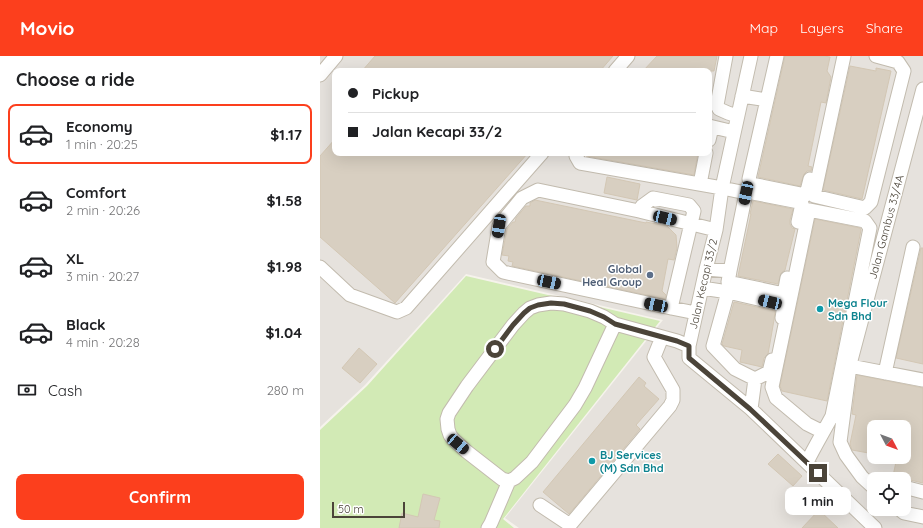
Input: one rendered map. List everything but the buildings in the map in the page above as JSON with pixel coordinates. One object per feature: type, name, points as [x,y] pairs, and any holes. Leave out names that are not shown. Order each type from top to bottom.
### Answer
[{"type":"street","points":[[320,75],[336,56]]},
{"type":"street","points":[[617,68],[628,56]]},
{"type":"street","points":[[726,56],[718,105],[719,109],[728,114],[737,116]]},
{"type":"street","name":"Jalan Kecapi 33/2","points":[[689,346],[716,230],[722,188],[751,56]]},
{"type":"street","points":[[777,56],[749,179],[752,184],[806,195],[836,56]]},
{"type":"street","points":[[844,56],[814,196],[865,208],[871,202],[904,71],[898,62],[876,56]]},
{"type":"street","name":"Jalan Gambus 33/4A","points":[[867,478],[846,455],[840,442],[850,366],[923,89]]},
{"type":"street","points":[[742,96],[767,100]]},
{"type":"street","points":[[712,127],[734,132]]},
{"type":"street","points":[[320,267],[350,295],[397,312],[406,308],[539,156]]},
{"type":"street","points":[[576,156],[580,163],[799,202],[802,204],[784,294],[728,282],[746,193]]},
{"type":"street","points":[[700,184],[705,156]]},
{"type":"street","points":[[696,313],[503,272],[493,262],[499,226],[522,198],[538,190],[639,211],[716,230]]},
{"type":"street","points":[[639,211],[642,206],[653,198],[689,205],[694,211],[671,308]]},
{"type":"street","points":[[807,462],[832,416],[870,228],[866,221],[809,210],[772,387],[776,398],[807,424],[823,432]]},
{"type":"street","points":[[885,373],[913,247]]},
{"type":"street","points":[[706,269],[730,271]]},
{"type":"street","points":[[702,288],[728,292],[784,305],[769,372],[755,379]]},
{"type":"street","points":[[728,292],[713,346],[735,369],[755,379]]},
{"type":"street","points":[[509,481],[502,479],[458,444],[448,429],[448,413],[513,325],[524,313],[530,308],[538,305],[551,303],[564,304],[590,311],[615,324],[677,341],[689,346],[689,358],[750,409],[875,528]]},
{"type":"street","points":[[488,528],[509,481],[515,478],[532,462],[585,388],[615,324]]},
{"type":"street","points":[[540,505],[570,525],[670,406],[673,400],[673,390],[654,357],[662,337]]},
{"type":"street","points":[[850,366],[923,380]]},
{"type":"street","points":[[750,409],[755,379]]},
{"type":"street","points":[[911,489],[923,492]]},
{"type":"street","points":[[911,514],[923,517]]},
{"type":"shaded area","points":[[320,56],[923,56],[923,528],[519,528],[505,518],[663,320],[466,274],[365,385],[320,427]]},
{"type":"green space","points":[[466,276],[660,321],[503,519],[514,528],[320,528],[320,430],[367,386]]},
{"type":"place","name":"Global Heal Group","points":[[650,275]]},
{"type":"place","name":"Mega Flour Sdn Bhd","points":[[820,309]]},
{"type":"place","name":"BJ Services (M) Sdn Bhd","points":[[592,461]]},
{"type":"route","points":[[495,349],[513,325],[530,308],[551,303],[564,304],[590,311],[615,324],[677,341],[689,346],[689,358],[750,409],[818,473]]}]
